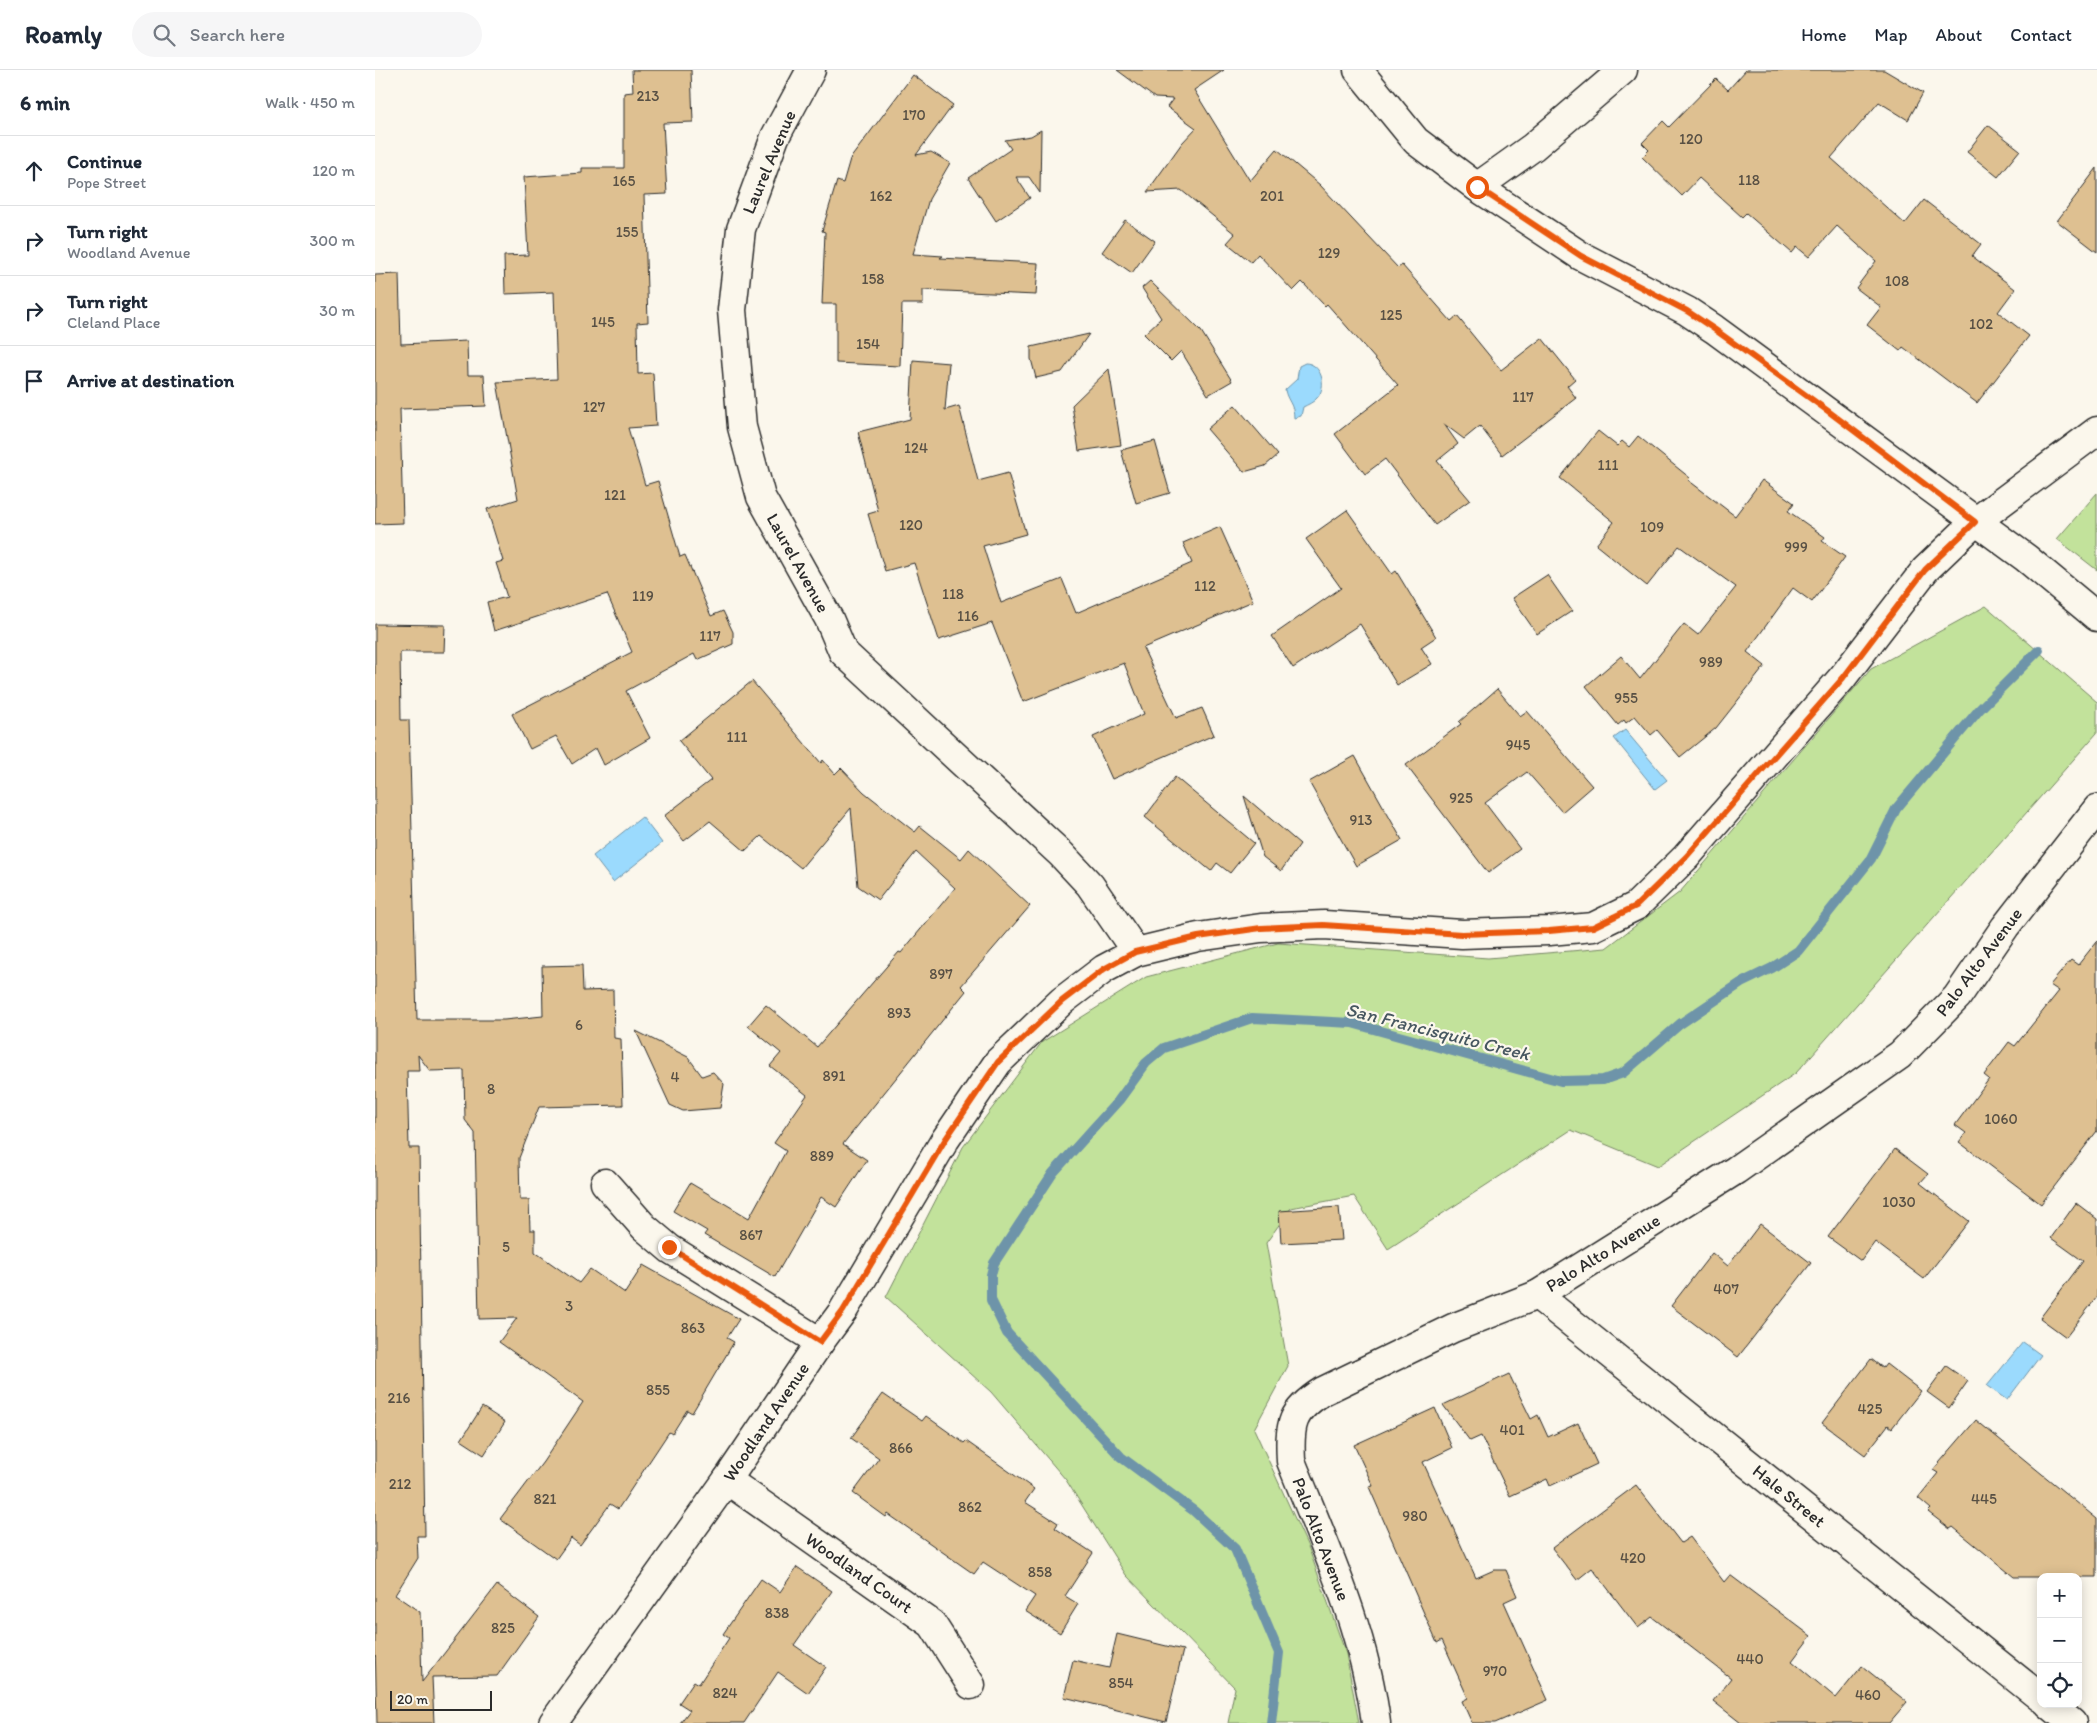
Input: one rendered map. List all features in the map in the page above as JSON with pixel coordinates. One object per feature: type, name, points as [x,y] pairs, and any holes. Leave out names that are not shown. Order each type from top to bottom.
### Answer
[{"type":"street","name":"Laurel Avenue","points":[[811,70],[775,137],[741,229],[732,310],[742,428],[761,497],[829,619],[843,652],[1061,854],[1091,885],[1135,952]]},
{"type":"street","points":[[1358,70],[1416,141],[1477,187],[1581,256],[1687,311],[1714,329],[2026,558],[2097,617]]},
{"type":"street","points":[[1477,187],[1533,147],[1623,70]]},
{"type":"street","name":"Woodland Avenue","points":[[553,1723],[727,1480],[848,1303],[945,1140],[998,1062],[1062,1001],[1104,969],[1135,952],[1198,937],[1270,928],[1323,925],[1462,934],[1593,927],[1636,906],[1686,857],[1843,678],[1925,570],[1975,522],[2097,431]]},
{"type":"street","name":"Palo Alto Avenue","points":[[1376,1723],[1371,1686],[1339,1580],[1291,1461],[1290,1441],[1293,1421],[1304,1403],[1323,1391],[1453,1328],[1537,1295],[1736,1170],[1900,1055],[1957,997],[2005,927],[2097,809]]},
{"type":"street","points":[[605,1183],[644,1227],[670,1248],[820,1342]]},
{"type":"street","name":"Hale Street","points":[[1537,1295],[2037,1695]]},
{"type":"street","name":"Woodland Court","points":[[727,1480],[932,1624],[971,1685]]},
{"type":"street","points":[[2054,1708],[2072,1723]]},
{"type":"green space","points":[[2097,493],[2097,570],[2057,539]]},
{"type":"green space","points":[[1986,606],[2097,702],[2097,733],[1796,1073],[1658,1166],[1571,1130],[1388,1249],[1354,1196],[1291,1208],[1266,1243],[1288,1366],[1254,1429],[1309,1549],[1346,1654],[1359,1723],[1228,1723],[1235,1688],[1126,1575],[1066,1480],[991,1392],[886,1297],[963,1147],[1042,1042],[1146,977],[1278,943],[1488,958],[1606,948],[1680,892],[1871,669]]},
{"type":"water","points":[[1305,363],[1311,364],[1319,371],[1322,387],[1316,399],[1303,407],[1301,416],[1294,418],[1293,409],[1285,390],[1297,379],[1299,366]]},
{"type":"water","points":[[1625,730],[1667,780],[1655,789],[1614,738]]},
{"type":"water","points":[[642,817],[662,843],[613,882],[593,856]]},
{"type":"water","points":[[2023,1342],[2041,1355],[2007,1400],[1987,1386]]},
{"type":"building","points":[[632,70],[691,70],[693,122],[663,123],[667,194],[644,195],[648,322],[637,323],[638,374],[653,373],[656,426],[628,428],[645,485],[658,481],[680,557],[685,555],[711,616],[723,611],[733,632],[733,644],[697,660],[694,654],[626,691],[650,738],[604,765],[596,748],[572,764],[556,736],[530,749],[512,714],[632,652],[607,594],[494,631],[487,602],[507,597],[496,563],[503,561],[487,509],[518,499],[497,382],[557,379],[554,292],[505,294],[504,256],[528,255],[524,177],[582,173],[582,168],[624,168],[624,93],[633,92]]},
{"type":"building","points":[[1117,70],[1224,70],[1194,90],[1250,181],[1277,149],[1320,185],[1398,268],[1402,265],[1451,321],[1457,316],[1501,370],[1542,338],[1575,379],[1567,386],[1576,398],[1502,455],[1480,426],[1464,439],[1444,424],[1458,444],[1437,461],[1470,500],[1435,525],[1385,459],[1365,474],[1335,434],[1398,385],[1327,304],[1325,306],[1302,282],[1293,291],[1258,254],[1251,262],[1227,243],[1235,234],[1181,190],[1147,192],[1182,143],[1196,128],[1167,107],[1173,99],[1155,98]]},
{"type":"building","points":[[1746,70],[1884,70],[1923,93],[1908,120],[1879,102],[1831,158],[1905,224],[1924,200],[1981,244],[1972,256],[2015,289],[1998,312],[2029,336],[1977,403],[1903,347],[1900,351],[1867,325],[1881,307],[1856,288],[1876,261],[1837,226],[1809,257],[1797,247],[1792,253],[1746,213],[1742,217],[1699,178],[1682,196],[1642,157],[1649,150],[1642,143],[1663,121],[1669,127],[1716,79],[1728,90]]},
{"type":"building","points":[[913,75],[953,105],[916,155],[931,152],[950,163],[929,199],[913,254],[943,256],[940,258],[1038,263],[1036,295],[923,290],[923,304],[902,304],[900,366],[836,363],[836,304],[822,304],[825,232],[822,231],[837,181],[843,183],[850,159]]},
{"type":"building","points":[[1988,125],[2020,150],[1998,177],[1967,152]]},
{"type":"building","points":[[1041,130],[1040,193],[1029,177],[1016,177],[1030,198],[996,221],[968,178],[1011,149],[1005,140],[1031,136]]},
{"type":"building","points":[[2097,168],[2097,252],[2057,221]]},
{"type":"building","points":[[1125,220],[1155,241],[1132,273],[1102,252]]},
{"type":"building","points":[[399,274],[401,344],[467,341],[468,375],[484,375],[486,406],[400,409],[403,523],[375,524],[375,275]]},
{"type":"building","points":[[1150,281],[1201,331],[1232,381],[1208,395],[1181,351],[1171,361],[1144,334],[1161,318],[1142,288]]},
{"type":"building","points":[[1089,334],[1062,372],[1036,378],[1031,359],[1031,347]]},
{"type":"building","points":[[913,360],[949,363],[945,410],[959,406],[978,481],[1008,473],[1026,534],[983,546],[1001,603],[1062,579],[1076,613],[1192,563],[1183,543],[1220,527],[1253,601],[1143,648],[1176,718],[1202,708],[1214,735],[1112,779],[1093,737],[1144,714],[1124,663],[1023,702],[992,623],[939,640],[914,563],[885,571],[868,514],[878,511],[858,432],[910,419]]},
{"type":"building","points":[[1109,369],[1121,445],[1079,451],[1072,405]]},
{"type":"building","points":[[1235,405],[1278,455],[1265,466],[1244,472],[1207,429]]},
{"type":"building","points":[[1598,431],[1617,446],[1622,441],[1629,447],[1638,436],[1690,478],[1688,480],[1735,516],[1762,480],[1794,503],[1788,511],[1825,537],[1822,541],[1845,557],[1812,602],[1793,588],[1747,652],[1765,666],[1716,728],[1680,757],[1657,730],[1651,735],[1635,716],[1626,723],[1624,720],[1618,725],[1586,686],[1621,656],[1640,679],[1684,624],[1698,635],[1736,587],[1679,546],[1647,586],[1596,545],[1614,522],[1560,478]]},
{"type":"building","points":[[1155,441],[1170,493],[1136,503],[1121,450]]},
{"type":"building","points":[[1347,510],[1392,574],[1396,571],[1436,637],[1421,647],[1432,664],[1397,685],[1360,624],[1293,668],[1272,636],[1341,588],[1306,539]]},
{"type":"building","points":[[1547,575],[1572,611],[1537,634],[1512,598]]},
{"type":"building","points":[[375,624],[445,625],[444,652],[400,652],[401,720],[409,720],[417,1020],[504,1020],[543,1016],[542,966],[582,965],[583,991],[613,990],[614,1038],[621,1039],[623,1105],[539,1107],[519,1158],[520,1200],[529,1200],[530,1230],[535,1230],[535,1252],[579,1283],[590,1269],[625,1293],[643,1265],[739,1319],[727,1338],[734,1342],[692,1413],[687,1410],[672,1434],[669,1432],[618,1509],[610,1504],[580,1545],[571,1538],[556,1559],[500,1519],[543,1462],[583,1402],[499,1342],[517,1318],[479,1319],[475,1133],[465,1120],[464,1070],[430,1071],[418,1055],[419,1071],[407,1071],[409,1148],[419,1148],[425,1536],[417,1536],[418,1558],[395,1595],[420,1612],[422,1682],[497,1585],[539,1617],[497,1676],[432,1677],[434,1723],[377,1723],[375,1642]]},
{"type":"building","points":[[752,681],[821,763],[823,760],[835,774],[841,768],[864,792],[915,832],[920,826],[961,859],[969,849],[1030,906],[961,986],[966,991],[843,1144],[867,1160],[836,1207],[821,1197],[775,1277],[704,1235],[707,1231],[673,1211],[690,1183],[749,1218],[786,1151],[774,1143],[807,1095],[770,1066],[781,1053],[748,1026],[766,1005],[817,1047],[899,952],[901,953],[955,888],[916,852],[878,900],[858,886],[851,808],[801,868],[761,836],[745,851],[710,821],[684,841],[664,816],[711,780],[679,741]]},
{"type":"building","points":[[1497,689],[1520,716],[1527,711],[1592,786],[1562,812],[1527,772],[1485,803],[1520,849],[1488,873],[1406,765],[1461,724],[1459,722]]},
{"type":"building","points":[[1355,756],[1402,840],[1356,866],[1309,782]]},
{"type":"building","points":[[1175,777],[1254,843],[1230,873],[1217,863],[1211,871],[1145,817]]},
{"type":"building","points":[[1244,796],[1300,844],[1281,871],[1263,857]]},
{"type":"building","points":[[2097,941],[2097,1131],[2041,1204],[1959,1142],[1966,1133],[1955,1125],[1989,1079],[1984,1075],[2009,1042],[2015,1046],[2059,991],[2050,985],[2071,960],[2078,965]]},
{"type":"building","points":[[636,1031],[688,1057],[702,1076],[713,1072],[724,1084],[720,1108],[683,1111],[670,1105]]},
{"type":"building","points":[[1895,1149],[1928,1174],[1920,1183],[1969,1221],[1924,1279],[1875,1242],[1861,1261],[1828,1237]]},
{"type":"building","points":[[2076,1203],[2097,1219],[2097,1297],[2066,1337],[2040,1318],[2083,1261],[2051,1238]]},
{"type":"building","points":[[1339,1207],[1342,1240],[1281,1243],[1279,1211]]},
{"type":"building","points":[[1760,1224],[1811,1263],[1738,1357],[1671,1306],[1712,1253],[1728,1266]]},
{"type":"building","points":[[1871,1359],[1883,1368],[1886,1364],[1921,1391],[1892,1428],[1888,1425],[1865,1455],[1822,1423]]},
{"type":"building","points":[[1946,1366],[1968,1381],[1949,1408],[1927,1392]]},
{"type":"building","points":[[1509,1374],[1531,1419],[1538,1415],[1548,1437],[1578,1423],[1597,1464],[1550,1486],[1547,1479],[1510,1496],[1481,1436],[1470,1441],[1443,1405]]},
{"type":"building","points":[[883,1394],[922,1421],[926,1416],[964,1443],[966,1441],[1034,1489],[1025,1502],[1058,1523],[1055,1528],[1093,1553],[1065,1596],[1078,1604],[1060,1633],[1025,1611],[1035,1596],[983,1562],[974,1574],[888,1514],[886,1517],[853,1493],[879,1458],[851,1438]]},
{"type":"building","points":[[482,1407],[505,1422],[484,1455],[461,1440]]},
{"type":"building","points":[[1435,1408],[1452,1448],[1423,1462],[1476,1578],[1494,1570],[1506,1570],[1517,1596],[1504,1602],[1548,1700],[1495,1723],[1472,1723],[1462,1701],[1468,1698],[1442,1640],[1437,1643],[1369,1487],[1373,1486],[1354,1445]]},
{"type":"building","points":[[1976,1420],[2097,1519],[2097,1577],[2082,1577],[2082,1573],[2037,1573],[2037,1577],[2014,1577],[1953,1527],[1950,1529],[1928,1512],[1931,1509],[1918,1498],[1938,1473],[1933,1470]]},
{"type":"building","points":[[1636,1485],[1681,1543],[1690,1537],[1724,1582],[1730,1575],[1811,1636],[1792,1661],[1836,1698],[1862,1666],[1907,1702],[1889,1723],[1741,1723],[1713,1701],[1731,1678],[1652,1617],[1638,1628],[1592,1568],[1577,1580],[1552,1548]]},
{"type":"building","points":[[797,1567],[832,1591],[794,1645],[826,1667],[808,1693],[778,1672],[744,1723],[680,1723],[690,1710],[679,1703],[694,1681],[699,1684],[729,1638],[723,1634],[761,1579],[780,1592]]},
{"type":"building","points":[[1117,1634],[1183,1650],[1166,1722],[1064,1697],[1073,1660],[1109,1668]]},
{"type":"waterway","name":"San Francisquito Creek","points":[[1271,1723],[1279,1653],[1235,1549],[1194,1511],[1121,1457],[1007,1333],[991,1300],[991,1275],[994,1263],[1053,1173],[1119,1100],[1146,1063],[1164,1048],[1252,1018],[1352,1023],[1561,1081],[1603,1080],[1623,1073],[1680,1024],[1741,983],[1772,968],[1798,951],[1871,859],[1896,809],[1979,710],[2039,650]]},
{"type":"route","points":[[669,1247],[820,1342],[843,1311],[881,1251],[945,1140],[998,1062],[1062,1001],[1104,969],[1135,952],[1198,937],[1261,928],[1323,925],[1462,934],[1549,931],[1593,927],[1636,906],[1686,857],[1778,749],[1843,678],[1925,570],[1975,522],[1828,411],[1714,329],[1687,311],[1581,256],[1477,187]]}]
